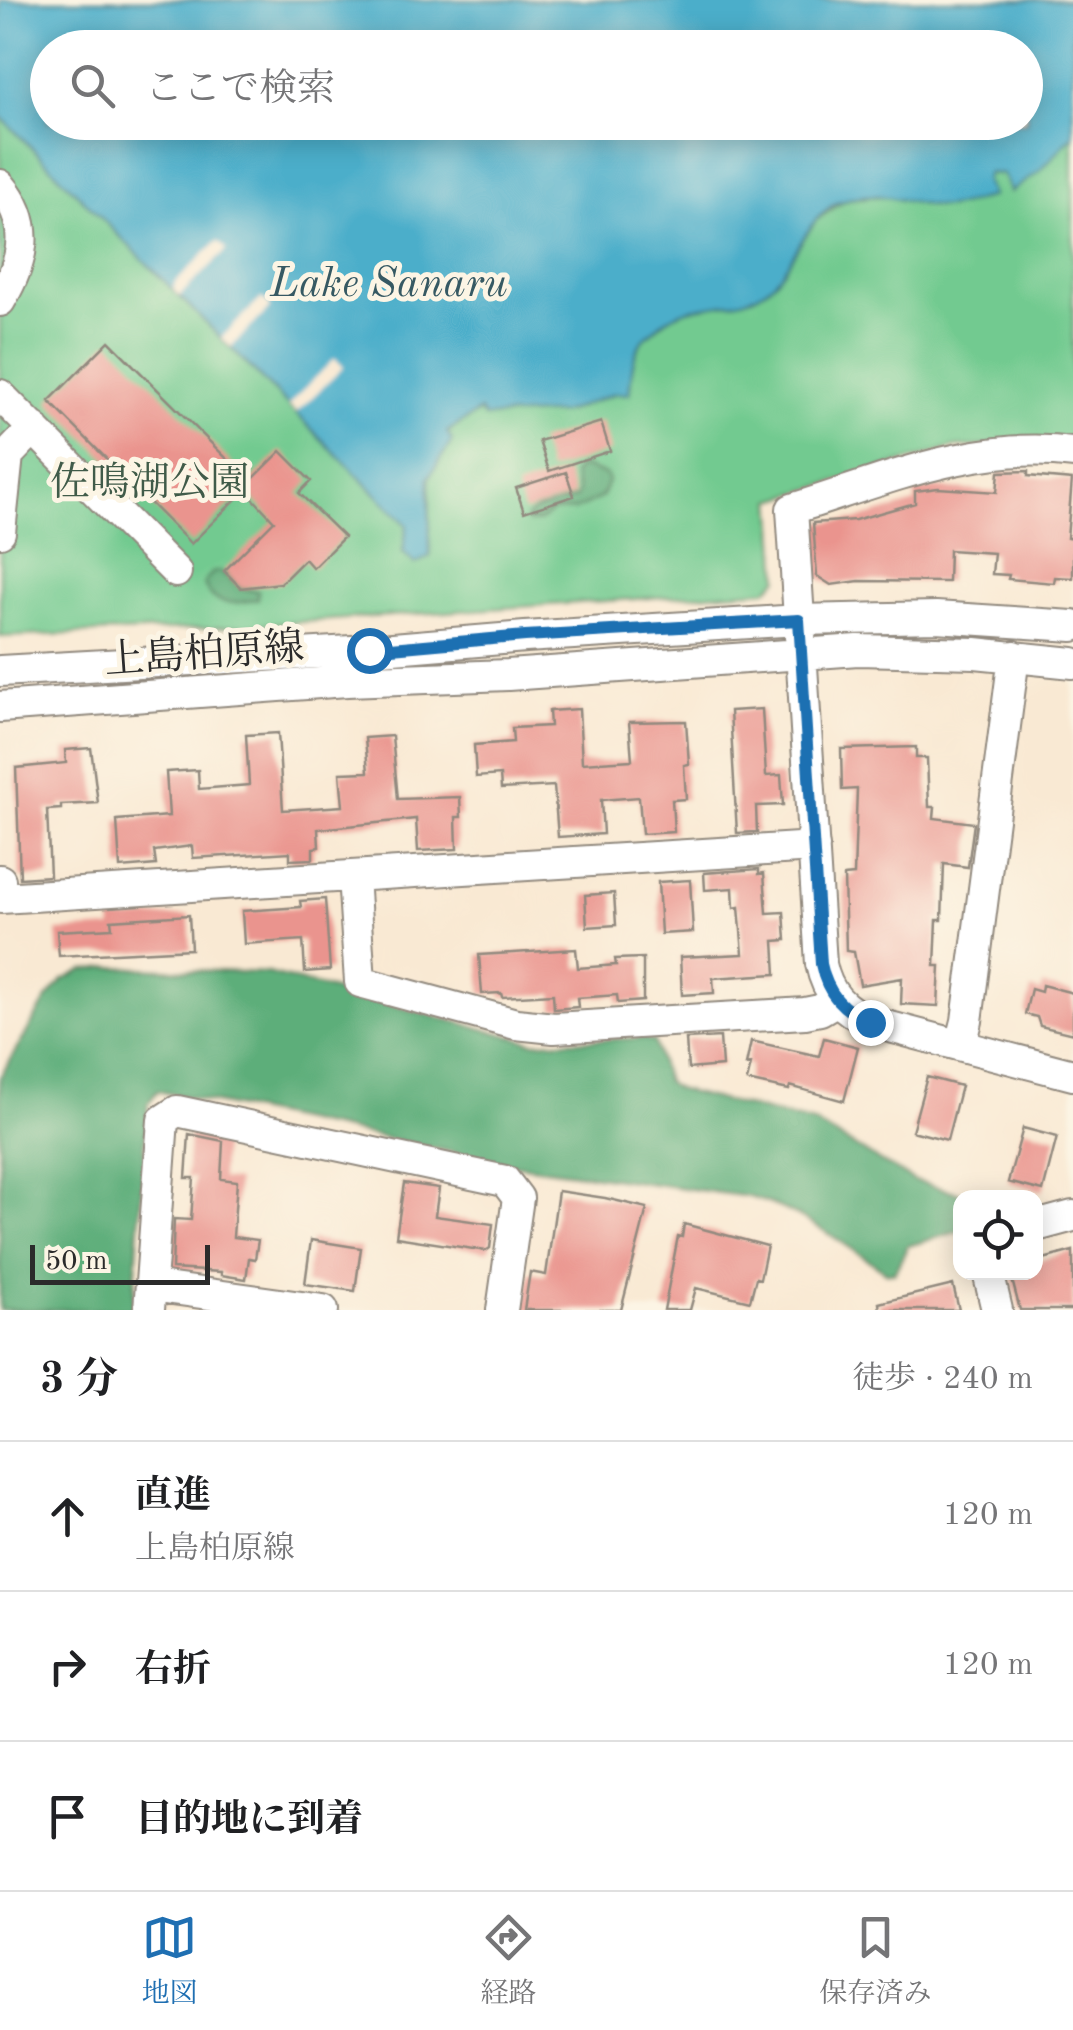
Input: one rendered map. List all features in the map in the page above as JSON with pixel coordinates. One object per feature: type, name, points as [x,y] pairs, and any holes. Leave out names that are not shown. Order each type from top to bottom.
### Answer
[{"type":"street","points":[[0,185],[18,218],[22,246],[16,274],[0,301]]},
{"type":"street","points":[[0,395],[176,572]]},
{"type":"street","points":[[0,532],[8,455],[34,428]]},
{"type":"street","points":[[1073,453],[1029,450],[969,456],[792,509],[821,964],[828,989],[846,1010],[870,1022],[1073,1075]]},
{"type":"street","name":"上島柏原線","points":[[0,672],[799,620],[936,617],[1073,626]]},
{"type":"street","name":"上島柏原線","points":[[0,707],[347,681],[526,674],[897,650],[1073,663]]},
{"type":"street","points":[[961,1045],[1014,656]]},
{"type":"street","points":[[0,880],[1,898],[814,846]]},
{"type":"street","points":[[353,876],[360,982],[516,1024],[573,1028],[805,1013],[837,1000]]},
{"type":"street","points":[[323,1310],[150,1298],[163,1120],[177,1110],[506,1181],[518,1198],[502,1310]]},
{"type":"street","points":[[1043,1224],[1073,1216]]},
{"type":"street","points":[[990,1280],[997,1310]]},
{"type":"green space","name":"佐鳴湖公園","points":[[0,116],[408,525],[403,552],[430,556],[429,476],[451,441],[446,433],[480,411],[562,413],[616,393],[642,340],[668,318],[791,257],[816,220],[847,199],[890,195],[929,206],[950,207],[991,196],[985,180],[988,173],[1003,174],[1010,192],[1073,135],[1073,443],[956,447],[773,500],[779,578],[766,590],[214,628],[0,637]]},
{"type":"green space","points":[[582,466],[606,475],[608,481],[602,497],[575,510],[553,511],[540,521],[528,522],[527,517],[534,511],[576,498],[573,474]]},
{"type":"green space","points":[[220,571],[243,589],[258,591],[258,599],[234,603],[213,597],[204,583],[212,573]]},
{"type":"green space","points":[[108,967],[268,973],[534,1042],[642,1038],[654,1041],[666,1082],[676,1089],[814,1123],[915,1181],[953,1191],[953,1233],[908,1246],[894,1273],[886,1272],[803,1219],[749,1197],[509,1164],[157,1091],[148,1104],[133,1310],[0,1310],[0,1077],[46,1000],[63,980],[83,970]]},
{"type":"water","name":"Lake Sanaru","points":[[0,0],[1073,0],[1073,135],[1039,172],[1010,192],[1003,174],[988,173],[985,180],[992,196],[952,206],[874,196],[834,204],[813,223],[781,273],[761,292],[736,302],[683,312],[664,321],[647,336],[635,355],[629,394],[616,393],[562,413],[484,417],[480,411],[447,432],[452,441],[429,477],[430,556],[415,564],[403,552],[407,525],[0,116]]},
{"type":"pier","points":[[218,241],[227,250],[179,296],[173,289],[177,281]]},
{"type":"pier","points":[[262,298],[271,307],[231,347],[221,338]]},
{"type":"pier","points":[[335,358],[344,367],[296,413],[289,406]]},
{"type":"building","points":[[109,341],[250,482],[281,451],[311,481],[299,493],[344,537],[313,568],[305,559],[281,583],[241,588],[224,571],[274,521],[245,490],[191,544],[49,401]]},
{"type":"building","points":[[601,422],[610,451],[549,471],[539,441]]},
{"type":"building","points":[[1028,471],[1028,476],[1072,480],[1067,538],[1073,539],[1073,578],[1055,577],[1054,583],[1008,579],[1009,575],[992,574],[994,553],[949,550],[948,582],[859,581],[831,585],[817,576],[813,523],[855,520],[915,503],[915,491],[938,488],[997,492],[999,472]]},
{"type":"building","points":[[566,472],[574,496],[524,512],[516,488]]},
{"type":"building","points":[[579,709],[582,763],[632,760],[629,722],[686,721],[686,799],[672,800],[674,832],[642,834],[639,797],[601,800],[603,834],[558,837],[554,786],[501,789],[500,775],[476,777],[474,745],[513,742],[512,728],[550,726],[549,711]]},
{"type":"building","points":[[762,709],[766,776],[781,775],[783,805],[756,806],[757,832],[737,833],[730,711]]},
{"type":"building","points":[[278,733],[283,810],[343,806],[340,773],[368,772],[365,738],[392,736],[398,799],[460,797],[457,849],[418,851],[416,819],[318,829],[319,847],[313,848],[313,859],[290,860],[290,852],[193,858],[192,846],[154,851],[156,865],[120,868],[117,820],[169,816],[166,772],[198,770],[199,789],[249,785],[246,735]]},
{"type":"building","points":[[916,747],[916,758],[927,758],[929,807],[935,807],[934,818],[974,823],[968,867],[944,864],[935,966],[940,966],[938,1006],[901,1004],[902,978],[860,985],[854,952],[846,951],[844,876],[854,875],[857,789],[842,790],[841,749]]},
{"type":"building","points":[[91,748],[98,803],[61,805],[61,809],[47,810],[50,876],[20,878],[16,768],[66,763],[65,750]]},
{"type":"building","points":[[759,869],[759,874],[764,873],[767,913],[784,912],[786,940],[774,941],[776,974],[713,978],[714,993],[682,995],[680,957],[743,954],[739,907],[734,908],[733,888],[705,890],[704,873]]},
{"type":"building","points":[[690,880],[693,932],[661,934],[658,882]]},
{"type":"building","points":[[614,893],[616,925],[587,927],[585,895]]},
{"type":"building","points":[[325,899],[330,970],[305,972],[303,940],[244,944],[242,911],[301,907],[300,901]]},
{"type":"building","points":[[189,915],[191,949],[59,956],[57,931],[112,928],[111,920]]},
{"type":"building","points":[[576,949],[578,968],[616,965],[615,959],[643,958],[643,1001],[618,1003],[617,995],[577,998],[578,1007],[554,1009],[553,994],[482,994],[479,955]]},
{"type":"building","points":[[1042,985],[1073,993],[1073,1034],[1040,1026],[1037,1017],[1025,1014],[1031,989],[1041,992]]},
{"type":"building","points":[[720,1037],[722,1066],[688,1069],[686,1039]]},
{"type":"building","points":[[824,1038],[858,1047],[844,1101],[790,1086],[789,1090],[747,1081],[751,1041],[819,1056]]},
{"type":"building","points":[[927,1077],[961,1086],[947,1140],[912,1131]]},
{"type":"building","points":[[1023,1128],[1057,1137],[1043,1191],[1008,1182]]},
{"type":"building","points":[[189,1134],[223,1141],[221,1179],[237,1181],[233,1237],[258,1240],[255,1259],[249,1258],[246,1279],[221,1272],[172,1269],[174,1219],[191,1220],[194,1178],[186,1178]]},
{"type":"building","points":[[404,1183],[439,1188],[435,1216],[493,1224],[490,1248],[486,1251],[396,1237]]},
{"type":"building","points":[[558,1191],[647,1208],[621,1310],[524,1310],[530,1272],[546,1275]]},
{"type":"building","points":[[684,1224],[767,1246],[760,1279],[756,1278],[750,1301],[696,1288],[690,1310],[664,1310],[678,1236],[682,1237]]},
{"type":"building","points":[[311,1240],[361,1248],[355,1291],[305,1284]]},
{"type":"building","points":[[1073,1251],[1073,1310],[1020,1310],[1012,1280],[1043,1280],[1043,1259]]},
{"type":"building","points":[[953,1285],[959,1310],[880,1310],[879,1303]]},
{"type":"route","points":[[369,650],[525,636],[799,620],[821,964],[828,989],[837,1000],[846,1010],[870,1022]]}]
